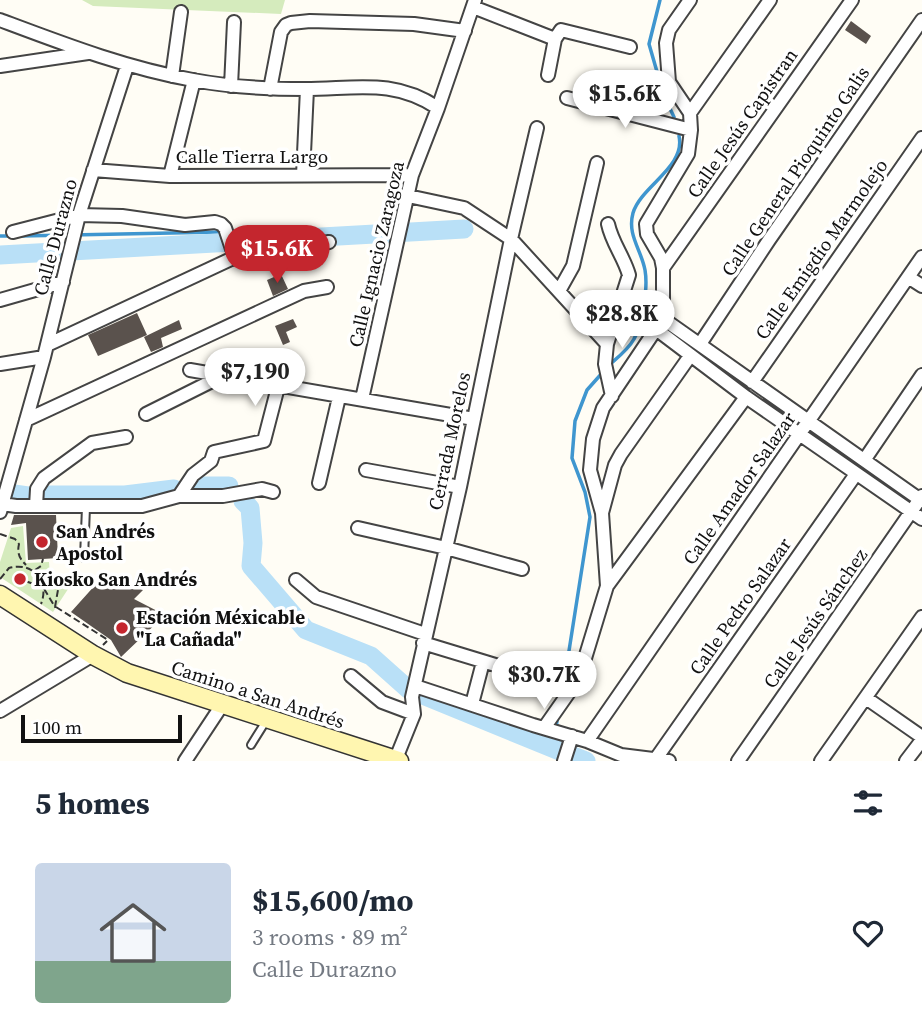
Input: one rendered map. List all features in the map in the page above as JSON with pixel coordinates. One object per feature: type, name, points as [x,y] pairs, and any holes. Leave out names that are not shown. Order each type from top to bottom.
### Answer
[{"type":"street","points":[[607,586],[602,513],[594,489],[590,461],[597,420],[659,324],[663,268],[657,250],[647,234],[646,220],[686,159],[691,130],[690,113],[669,82],[666,43],[669,30],[690,0]]},
{"type":"street","points":[[690,113],[770,0]]},
{"type":"street","name":"Calle Jesús Capistran","points":[[663,268],[852,0]]},
{"type":"street","points":[[474,4],[555,39]]},
{"type":"street","name":"Calle Ignacio Zaragoza","points":[[362,399],[412,175],[474,4]]},
{"type":"street","points":[[172,76],[181,12]]},
{"type":"street","points":[[0,20],[127,66],[172,76],[231,86],[270,89],[373,86],[417,95],[438,108]]},
{"type":"street","name":"Calle General Pioquinto Galis","points":[[700,344],[922,20]]},
{"type":"street","points":[[270,89],[281,32],[286,25],[298,21],[414,24],[465,31]]},
{"type":"street","points":[[231,86],[234,22]]},
{"type":"street","points":[[548,75],[559,31],[567,29],[630,47]]},
{"type":"street","points":[[0,66],[88,53]]},
{"type":"street","name":"Calle Durazno","points":[[1,506],[45,351],[79,215],[127,66]]},
{"type":"street","points":[[170,176],[194,80]]},
{"type":"street","points":[[303,174],[307,89]]},
{"type":"street","points":[[567,98],[691,130]]},
{"type":"street","name":"Cerrada Morelos","points":[[396,761],[414,714],[413,691],[460,488],[511,239],[537,128]]},
{"type":"street","name":"Calle Emigdio Marmolejo","points":[[752,382],[922,138]]},
{"type":"street","points":[[559,291],[573,266],[597,163]]},
{"type":"street","name":"Calle Tierra Largo","points":[[93,170],[170,176],[412,175]]},
{"type":"street","points":[[408,196],[464,208],[511,239],[607,344]]},
{"type":"street","points":[[12,232],[79,215],[122,216],[185,225],[215,222],[225,228],[232,249]]},
{"type":"street","points":[[608,224],[614,245],[629,275],[607,344],[605,364],[611,396]]},
{"type":"street","points":[[0,363],[45,351],[231,260],[329,242]]},
{"type":"street","name":"Calle Amador Salazar","points":[[587,741],[922,257]]},
{"type":"street","points":[[908,277],[922,286]]},
{"type":"street","points":[[0,300],[63,282]]},
{"type":"street","points":[[26,420],[303,290],[327,287]]},
{"type":"street","points":[[659,324],[700,344],[921,499]]},
{"type":"street","points":[[659,324],[690,356],[917,515]]},
{"type":"street","points":[[602,513],[615,465],[621,454],[690,356]]},
{"type":"street","points":[[190,370],[474,419]]},
{"type":"street","points":[[865,460],[922,375]]},
{"type":"street","points":[[146,414],[222,376]]},
{"type":"street","points":[[179,496],[193,475],[211,461],[214,452],[264,441],[278,387]]},
{"type":"street","points":[[318,483],[338,397]]},
{"type":"street","points":[[544,728],[579,678],[607,586],[746,397]]},
{"type":"street","points":[[36,506],[37,489],[44,478],[92,443],[126,437]]},
{"type":"street","points":[[366,470],[460,488]]},
{"type":"street","name":"Calle Pedro Salazar","points":[[656,760],[856,474]]},
{"type":"street","points":[[1,506],[142,506],[179,496],[223,496],[261,489],[273,492]]},
{"type":"street","name":"Calle Jesús Sánchez","points":[[738,761],[917,515],[921,499]]},
{"type":"street","points":[[358,528],[522,569]]},
{"type":"street","points":[[296,580],[316,597],[482,662],[525,674]]},
{"type":"street","name":"Camino a San Andrés","points":[[0,595],[127,673],[396,761]]},
{"type":"street","points":[[821,761],[922,617]]},
{"type":"street","points":[[0,711],[93,654]]},
{"type":"street","points":[[472,704],[482,662]]},
{"type":"street","points":[[351,676],[382,702],[414,714]]},
{"type":"street","points":[[413,691],[472,704],[587,741],[621,755],[669,761]]},
{"type":"street","points":[[866,698],[922,738],[906,761]]},
{"type":"street","points":[[185,761],[222,705]]},
{"type":"street","points":[[564,761],[572,736]]},
{"type":"lane","points":[[84,558],[86,505]]},
{"type":"lane","points":[[251,745],[267,719]]},
{"type":"path","points":[[0,534],[19,544],[20,559],[34,570],[55,607],[108,640],[93,654]]},
{"type":"path","points":[[34,570],[41,566],[43,559]]},
{"type":"path","points":[[0,580],[9,568],[27,566]]},
{"type":"path","points":[[24,581],[43,587]]},
{"type":"path","points":[[43,587],[50,581],[59,584],[55,607]]},
{"type":"path","points":[[35,618],[44,600],[43,587]]},
{"type":"green space","points":[[82,0],[285,0],[281,14],[93,6]]},
{"type":"green space","points":[[23,526],[26,563],[49,562],[50,578],[74,580],[53,612],[0,577],[0,562],[11,528]]},
{"type":"building","points":[[851,21],[871,36],[866,44],[845,30]]},
{"type":"building","points":[[281,274],[288,289],[273,296],[267,280]]},
{"type":"building","points":[[137,313],[147,335],[98,356],[88,335]]},
{"type":"building","points":[[293,319],[297,327],[286,332],[290,342],[283,345],[275,326]]},
{"type":"building","points":[[179,320],[182,329],[161,338],[163,347],[151,352],[144,337]]},
{"type":"building","name":"San Andrés Apostol","points":[[14,515],[56,515],[58,558],[28,560],[26,523],[11,525]]},
{"type":"building","name":"Estación Méxicable \"La Cañada\"","points":[[115,579],[143,590],[134,599],[165,615],[121,657],[111,640],[71,612],[97,583]]},
{"type":"waterway","points":[[660,0],[649,44],[664,96],[674,117]]},
{"type":"waterway","points":[[608,366],[634,339],[644,305],[645,270],[633,235],[633,213],[638,203],[676,157],[679,136]]},
{"type":"waterway","points":[[405,230],[464,229]]},
{"type":"waterway","points":[[0,255],[464,229]]},
{"type":"waterway","points":[[230,232],[397,230]]},
{"type":"waterway","points":[[20,236],[222,232]]},
{"type":"waterway","points":[[0,236],[12,236]]},
{"type":"waterway","points":[[563,689],[590,517],[585,492],[572,458],[575,421],[587,390],[603,372]]},
{"type":"waterway","points":[[196,486],[229,486]]},
{"type":"waterway","points":[[46,495],[125,495],[174,489]]},
{"type":"waterway","points":[[14,494],[28,496]]},
{"type":"waterway","points":[[243,501],[250,508],[253,543],[251,566],[306,630],[371,656],[408,689],[562,752]]},
{"type":"waterway","points":[[553,748],[557,721]]},
{"type":"waterway","points":[[571,755],[586,761]]},
{"type":"place","name":"San Andrés Apostol","points":[[42,542]]},
{"type":"place","name":"Kiosko San Andrés","points":[[20,579]]},
{"type":"place","name":"Estación Méxicable \"La Cañada\"","points":[[122,628]]}]
